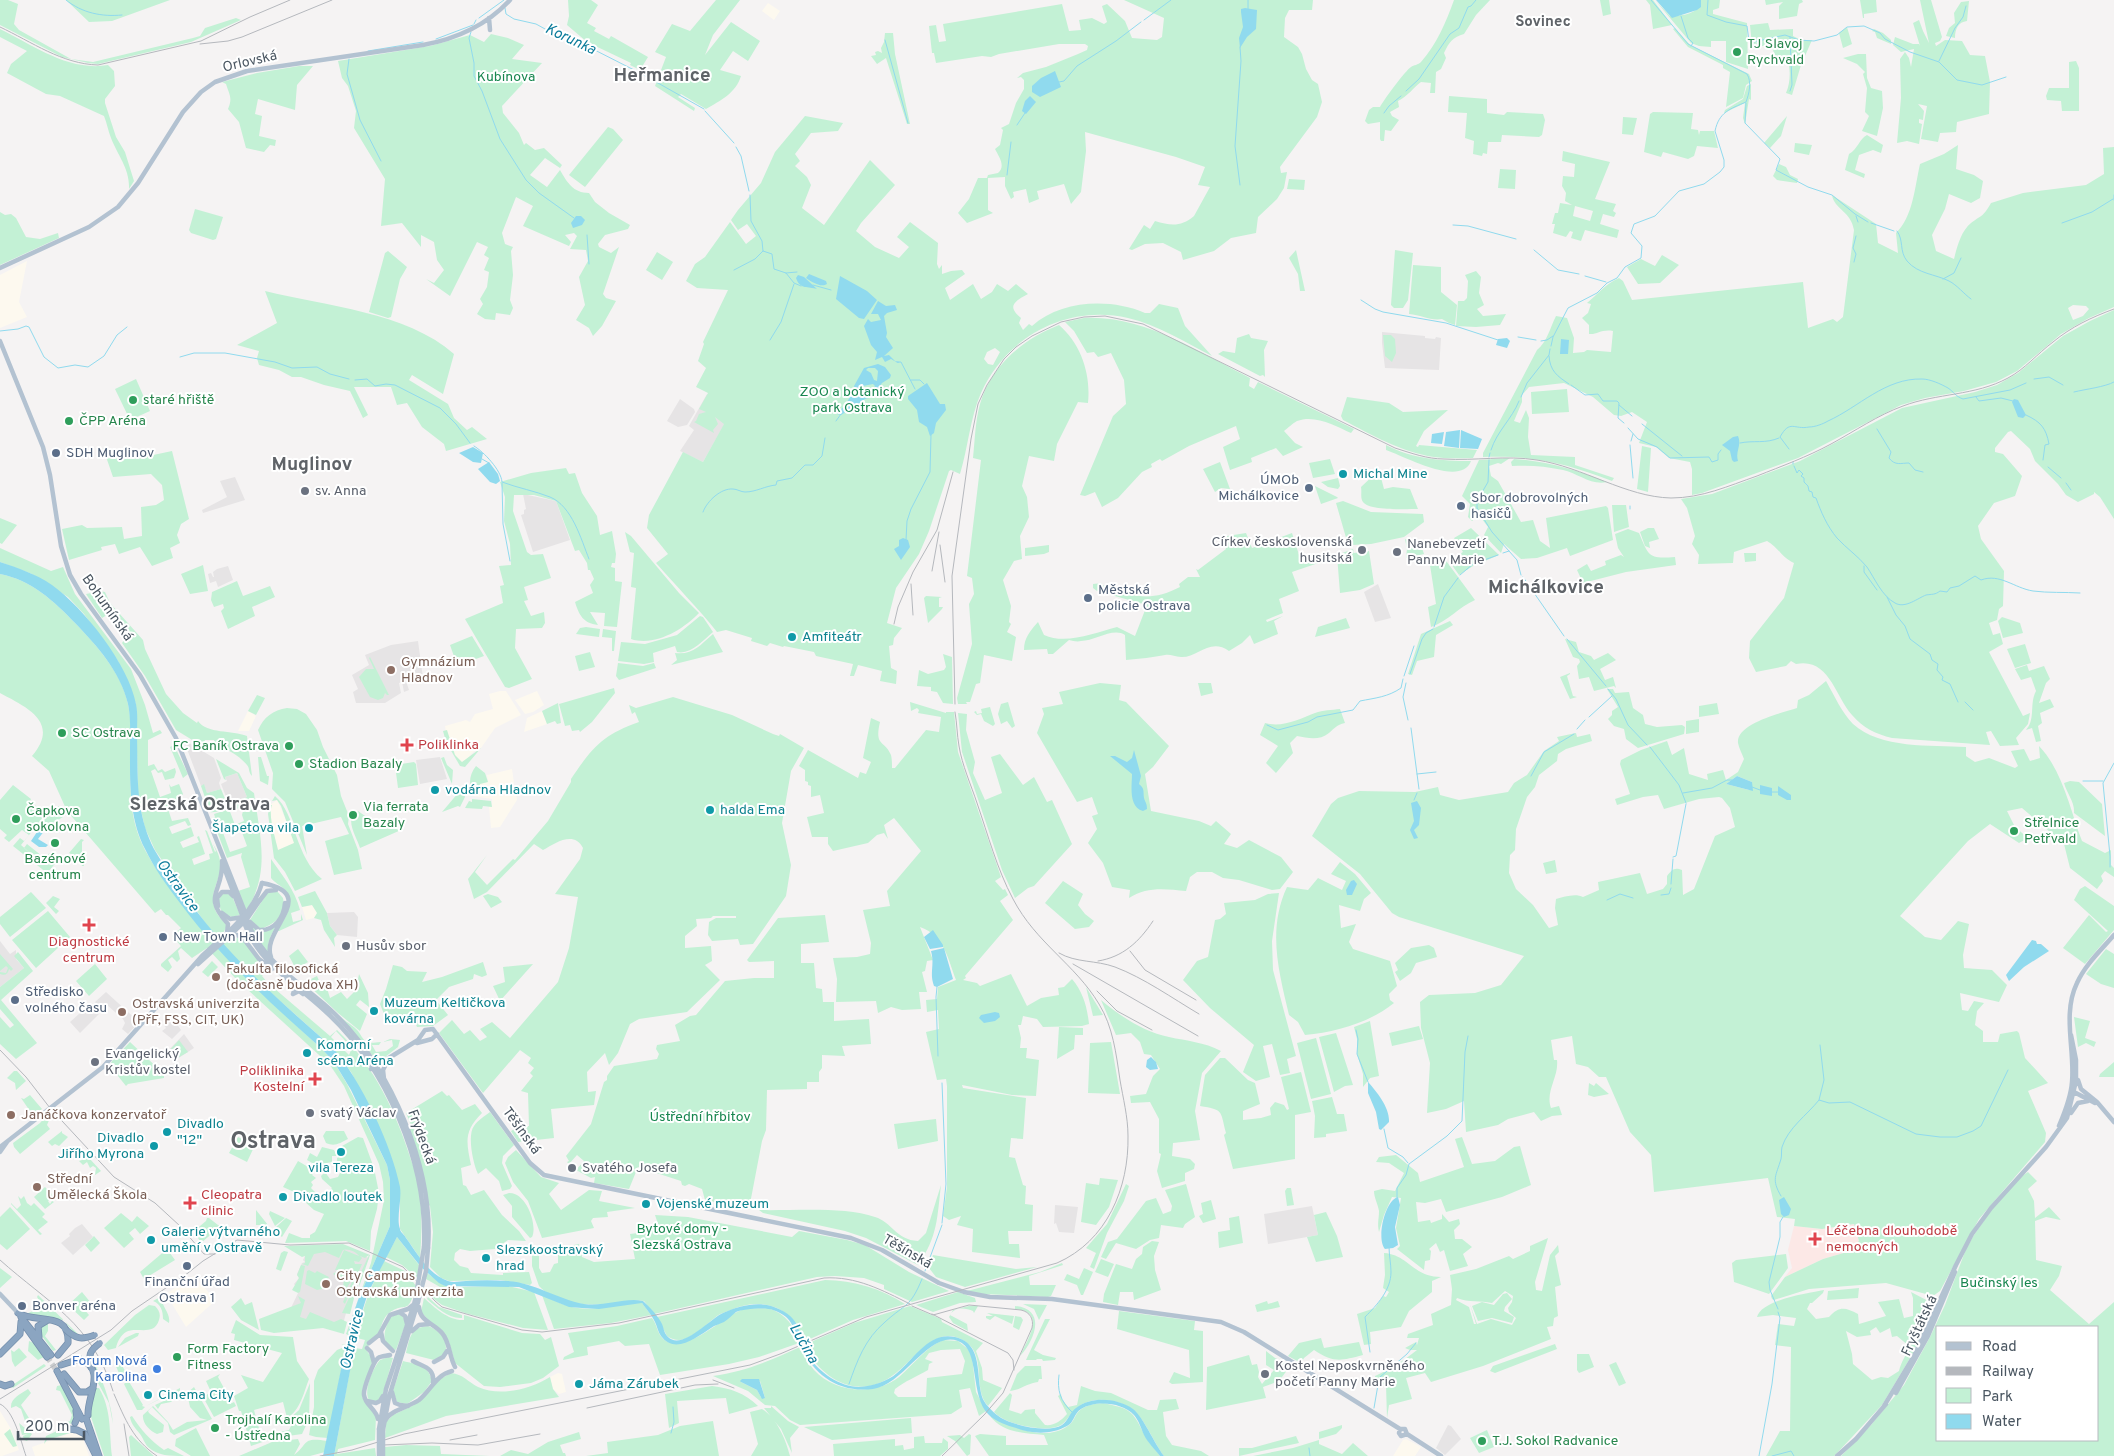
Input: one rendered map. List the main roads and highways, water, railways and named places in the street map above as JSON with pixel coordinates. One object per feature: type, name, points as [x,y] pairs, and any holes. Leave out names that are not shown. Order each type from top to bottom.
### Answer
[{"type":"highway","points":[[18,1313],[28,1318],[50,1319],[59,1322],[79,1339],[95,1335]]},
{"type":"highway","points":[[18,1313],[49,1355]]},
{"type":"highway","points":[[13,1343],[22,1330],[18,1313]]},
{"type":"highway","points":[[49,1355],[37,1331],[40,1324],[50,1319]]},
{"type":"highway","points":[[58,1355],[68,1343],[66,1329]]},
{"type":"highway","points":[[31,1332],[36,1342],[49,1355]]},
{"type":"highway","points":[[0,1354],[13,1343],[23,1338],[36,1342]]},
{"type":"highway","points":[[85,1418],[95,1379],[89,1354],[100,1342]]},
{"type":"highway","points":[[61,1370],[79,1359],[92,1369]]},
{"type":"highway","points":[[61,1370],[78,1392],[87,1392],[93,1388]]},
{"type":"highway","points":[[61,1370],[78,1415],[76,1427],[85,1434],[96,1455]]},
{"type":"highway","points":[[61,1370],[85,1418],[93,1438],[96,1455]]},
{"type":"highway","points":[[0,1384],[9,1385]]},
{"type":"highway","points":[[71,1395],[85,1418],[96,1455]]},
{"type":"main road","name":"Orlovská","points":[[0,268],[89,227],[118,207],[138,183],[187,106],[201,92],[215,82],[247,71],[431,44],[459,35],[489,18],[510,0]]},
{"type":"main road","points":[[489,18],[490,30]]},
{"type":"main road","name":"Bohumínská","points":[[0,342],[43,447],[50,475],[61,546],[70,575],[81,594],[132,663],[160,708],[187,763],[243,912]]},
{"type":"main road","name":"Bohumínská","points":[[219,847],[222,861],[243,912]]},
{"type":"main road","points":[[222,861],[222,876],[214,900],[220,914],[228,924],[227,936]]},
{"type":"main road","points":[[227,936],[243,912],[257,897],[264,884]]},
{"type":"main road","points":[[264,884],[278,889],[287,897],[288,907],[285,917],[275,932],[269,948],[271,956],[278,967]]},
{"type":"main road","points":[[260,900],[264,884]]},
{"type":"main road","points":[[0,1147],[103,1067],[186,975],[247,919],[267,891],[278,889]]},
{"type":"main road","points":[[248,922],[261,930],[269,929],[277,924],[285,906],[283,895],[278,889]]},
{"type":"main road","points":[[220,914],[217,900],[224,892],[231,893],[243,912]]},
{"type":"main road","points":[[220,914],[231,919],[243,912]]},
{"type":"main road","points":[[248,922],[259,945],[278,967],[340,1022]]},
{"type":"main road","points":[[248,922],[256,947],[280,974]]},
{"type":"main road","points":[[2056,1134],[2073,1093],[2071,1005],[2077,983],[2087,967],[2114,935]]},
{"type":"main road","points":[[227,936],[240,936],[261,961],[340,1022]]},
{"type":"main road","name":"Frýdecká","points":[[340,1022],[367,1054],[393,1102]]},
{"type":"main road","name":"Frýdecká","points":[[340,1022],[384,1082],[414,1145],[428,1204],[426,1248],[417,1302]]},
{"type":"main road","points":[[373,1068],[423,1038],[429,1040],[435,1036],[435,1030],[430,1028],[424,1031],[423,1038]]},
{"type":"main road","points":[[2071,1035],[2076,1073],[2080,1087],[2114,1122]]},
{"type":"main road","name":"Těšínská","points":[[435,1036],[443,1043],[530,1163],[544,1175],[851,1238],[882,1250],[939,1283],[977,1295],[1052,1299],[1221,1322],[1244,1332],[1400,1429],[1399,1433],[1401,1436],[1407,1434],[1441,1456]]},
{"type":"main road","points":[[367,1054],[377,1059],[388,1059]]},
{"type":"main road","points":[[384,1082],[383,1070],[388,1059]]},
{"type":"main road","points":[[2067,1118],[2076,1073]]},
{"type":"main road","points":[[2073,1093],[2090,1098]]},
{"type":"main road","points":[[2056,1134],[2078,1103],[2090,1098]]},
{"type":"main road","name":"Fryštátská","points":[[1837,1456],[1860,1434],[1884,1406],[1914,1356],[1964,1248],[1981,1220],[2056,1134]]},
{"type":"main road","points":[[0,1152],[7,1142]]},
{"type":"main road","points":[[0,1294],[18,1313]]},
{"type":"main road","points":[[374,1363],[368,1346],[375,1340],[388,1318],[409,1309],[417,1302]]},
{"type":"main road","points":[[381,1428],[388,1416],[424,1396],[442,1374],[453,1369],[443,1334],[420,1313],[417,1302]]},
{"type":"main road","points":[[405,1338],[407,1326],[417,1302]]},
{"type":"main road","points":[[366,1400],[373,1403],[378,1402],[386,1389],[395,1369],[417,1302]]},
{"type":"main road","points":[[399,1312],[406,1317],[407,1326]]},
{"type":"main road","points":[[405,1338],[417,1326],[431,1325]]},
{"type":"main road","points":[[381,1331],[383,1341],[391,1353],[380,1357],[374,1363],[364,1391],[366,1400],[377,1414],[381,1428],[383,1456]]},
{"type":"main road","points":[[434,1362],[444,1357],[448,1349]]},
{"type":"main road","points":[[413,1361],[430,1370],[433,1376],[433,1384]]},
{"type":"main road","points":[[381,1428],[395,1369]]},
{"type":"main road","points":[[393,1381],[392,1394],[394,1401],[400,1406],[410,1405]]},
{"type":"main road","points":[[378,1456],[386,1389]]},
{"type":"water","points":[[1656,0],[1701,0],[1701,7],[1672,18]]},
{"type":"water","points":[[1241,9],[1257,10],[1256,29],[1247,37],[1240,48],[1239,38],[1243,27]]},
{"type":"water","points":[[1055,71],[1061,87],[1040,97],[1032,92],[1032,86],[1041,78]]},
{"type":"water","points":[[1030,96],[1036,102],[1026,114],[1022,111],[1025,101]]},
{"type":"water","points":[[576,216],[581,216],[585,220],[582,225],[573,228],[571,223]]},
{"type":"water","points":[[809,274],[826,281],[827,284],[819,285],[814,283],[806,278]]},
{"type":"water","points":[[798,275],[804,277],[817,289],[800,284],[796,278]]},
{"type":"water","points":[[840,276],[867,291],[877,300],[864,319],[859,318],[836,299]]},
{"type":"water","points":[[878,301],[886,306],[895,305],[897,310],[884,316],[886,337],[893,348],[884,356],[889,355],[895,361],[900,362],[898,363],[891,359],[885,362],[882,357],[875,360],[877,352],[871,345],[864,326],[868,319],[871,322],[881,320],[878,314],[871,314]]},
{"type":"water","points":[[1507,338],[1510,341],[1507,348],[1496,345],[1498,339]]},
{"type":"water","points":[[1561,339],[1569,340],[1568,354],[1560,354]]},
{"type":"water","points":[[878,364],[885,367],[891,375],[890,378],[882,383],[871,398],[863,400],[854,410],[849,410],[841,415],[837,414],[846,404],[852,393],[860,393],[855,390],[854,386],[864,368]],"holes":[[[868,368],[875,368],[878,371],[877,381],[866,370]],[[873,384],[875,386],[871,393],[864,394],[863,386]]]},
{"type":"water","points":[[927,383],[940,404],[945,404],[946,410],[936,423],[934,433],[930,436],[927,427],[919,422],[917,410],[908,399],[908,396]]},
{"type":"water","points":[[2014,399],[2018,400],[2026,415],[2023,418],[2018,417],[2012,402]]},
{"type":"water","points":[[1460,430],[1459,448],[1444,446],[1446,432]]},
{"type":"water","points":[[1461,430],[1482,439],[1478,449],[1460,448]]},
{"type":"water","points":[[1444,432],[1442,444],[1431,443],[1432,434]]},
{"type":"water","points":[[1738,436],[1738,461],[1734,462],[1730,451],[1722,445],[1733,437]]},
{"type":"water","points":[[473,447],[483,453],[481,463],[473,462],[459,453]]},
{"type":"water","points":[[489,462],[498,474],[500,481],[496,484],[490,482],[478,469]]},
{"type":"water","points":[[903,538],[908,540],[910,547],[901,560],[894,549],[899,546],[899,540]]},
{"type":"water","points":[[0,562],[40,578],[65,595],[91,622],[115,655],[132,689],[136,704],[139,793],[143,821],[154,849],[194,908],[230,951],[269,990],[333,1048],[344,1061],[374,1114],[390,1152],[400,1187],[400,1230],[424,1263],[435,1274],[452,1282],[487,1280],[518,1282],[584,1304],[592,1305],[629,1300],[643,1301],[659,1318],[668,1337],[674,1340],[688,1337],[729,1310],[748,1305],[768,1305],[791,1316],[798,1328],[809,1357],[818,1368],[837,1381],[859,1387],[874,1385],[893,1376],[923,1348],[937,1338],[955,1337],[965,1341],[971,1347],[975,1355],[984,1401],[992,1411],[1003,1419],[1029,1427],[1056,1428],[1062,1425],[1074,1410],[1082,1404],[1097,1400],[1112,1401],[1127,1405],[1137,1413],[1164,1456],[1160,1456],[1147,1441],[1134,1415],[1123,1407],[1116,1405],[1094,1404],[1087,1406],[1077,1413],[1069,1425],[1055,1431],[1042,1433],[1009,1426],[998,1421],[989,1415],[983,1407],[976,1385],[970,1353],[958,1341],[947,1340],[937,1343],[884,1385],[873,1389],[849,1388],[830,1380],[813,1366],[801,1347],[790,1321],[773,1310],[754,1309],[736,1312],[724,1322],[693,1339],[673,1344],[661,1336],[654,1319],[642,1303],[599,1309],[569,1307],[519,1287],[445,1286],[421,1267],[397,1237],[368,1293],[360,1318],[334,1456],[323,1456],[351,1321],[390,1226],[390,1180],[387,1165],[351,1090],[334,1062],[212,943],[170,890],[149,856],[140,837],[133,813],[128,704],[114,670],[91,641],[50,599],[22,581],[0,574]]},
{"type":"water","points":[[1134,750],[1141,776],[1139,784],[1143,789],[1147,805],[1147,809],[1143,811],[1138,809],[1133,800],[1132,774],[1110,756],[1115,756],[1127,762],[1132,758]]},
{"type":"water","points":[[1737,776],[1752,782],[1753,791],[1726,784]]},
{"type":"water","points":[[1760,785],[1772,788],[1772,796],[1760,794]]},
{"type":"water","points":[[1778,786],[1791,795],[1791,800],[1778,795]]},
{"type":"water","points":[[1417,801],[1421,808],[1419,825],[1414,830],[1418,838],[1414,839],[1410,830],[1414,821],[1411,803]]},
{"type":"water","points":[[41,826],[45,830],[38,839],[48,845],[46,847],[39,847],[31,841]]},
{"type":"water","points":[[1354,880],[1357,884],[1352,895],[1347,895],[1346,890],[1351,881]]},
{"type":"water","points":[[933,930],[943,947],[930,949],[924,937]]},
{"type":"water","points":[[2032,940],[2036,941],[2037,944],[2041,944],[2049,951],[2024,967],[2009,981],[2006,975]]},
{"type":"water","points":[[944,948],[953,979],[937,987],[934,986],[933,981],[931,951]]},
{"type":"water","points":[[999,1013],[1000,1017],[995,1021],[984,1023],[979,1018],[981,1015]]},
{"type":"water","points":[[1151,1057],[1156,1062],[1158,1069],[1150,1070],[1146,1067],[1147,1060]]},
{"type":"water","points":[[1368,1082],[1379,1095],[1389,1117],[1389,1122],[1381,1130],[1379,1129],[1376,1112],[1368,1093]]},
{"type":"water","points":[[1398,1197],[1400,1205],[1395,1227],[1398,1245],[1385,1249],[1381,1237],[1383,1220],[1389,1205]]},
{"type":"water","points":[[1784,1197],[1791,1209],[1789,1215],[1784,1217],[1781,1214],[1779,1200]]},
{"type":"water","points":[[742,1379],[759,1379],[765,1398],[762,1399],[757,1390],[741,1382]]},
{"type":"waterway","points":[[66,0],[92,13],[122,15]]},
{"type":"waterway","points":[[479,18],[504,0]]},
{"type":"waterway","points":[[1144,20],[1171,0]]},
{"type":"waterway","points":[[1248,0],[1248,9]]},
{"type":"waterway","points":[[1406,91],[1419,79],[1450,34],[1459,28],[1468,7],[1476,0]]},
{"type":"waterway","points":[[1551,346],[1553,337],[1568,308],[1597,293],[1607,283],[1617,278],[1625,267],[1641,258],[1642,246],[1631,233],[1634,224],[1655,216],[1679,191],[1704,184],[1724,167],[1724,160],[1715,131],[1719,119],[1726,112],[1746,102],[1750,84],[1747,74],[1688,44],[1651,0]]},
{"type":"waterway","points":[[1708,0],[1707,15],[1726,22],[1747,26],[1749,41],[1753,42],[1785,35],[1799,40],[1814,41],[1837,35],[1847,27],[1864,26],[1880,33],[1885,39],[1910,52],[1939,62],[1957,80],[1982,85],[2006,77]]},
{"type":"waterway","points":[[1939,61],[1955,28],[1963,17],[1966,6]]},
{"type":"waterway","name":"Korunka","points":[[505,8],[506,14],[514,19],[536,24],[556,35],[575,40],[640,73]]},
{"type":"waterway","points":[[1681,16],[1688,38],[1693,43],[1691,46]]},
{"type":"waterway","points":[[474,24],[476,20]]},
{"type":"waterway","points":[[1059,82],[1064,81],[1077,66],[1141,22]]},
{"type":"waterway","points":[[436,39],[473,25]]},
{"type":"waterway","points":[[471,32],[469,38],[474,63],[474,76],[482,91],[500,139],[526,180],[539,193],[574,218]]},
{"type":"waterway","points":[[1790,37],[1792,85],[1790,91]]},
{"type":"waterway","points":[[885,40],[908,123]]},
{"type":"waterway","points":[[368,51],[423,42]]},
{"type":"waterway","points":[[1240,47],[1241,61],[1235,146],[1240,185]]},
{"type":"waterway","points":[[349,59],[347,74],[360,120],[381,161]]},
{"type":"waterway","name":"Korunka","points":[[642,74],[704,109]]},
{"type":"waterway","points":[[1384,113],[1401,96]]},
{"type":"waterway","points":[[1746,103],[1745,123],[1780,159],[1776,170],[1808,187],[1832,195],[1868,222]]},
{"type":"waterway","name":"Korunka","points":[[705,111],[734,143]]},
{"type":"waterway","points":[[1017,125],[1025,113]]},
{"type":"waterway","points":[[1007,175],[1011,142]]},
{"type":"waterway","name":"Korunka","points":[[736,147],[741,156],[749,191]]},
{"type":"waterway","name":"Korunka","points":[[750,195],[751,221],[762,241],[763,251],[772,254],[774,269],[786,273],[794,283],[801,286]]},
{"type":"waterway","points":[[2114,195],[2114,200]]},
{"type":"waterway","points":[[2062,223],[2092,212],[2113,199]]},
{"type":"waterway","points":[[1856,216],[1858,222]]},
{"type":"waterway","points":[[1871,223],[1894,231]]},
{"type":"waterway","points":[[1453,225],[1468,226],[1516,239]]},
{"type":"waterway","points":[[1897,231],[1905,257],[1911,265],[1916,269],[1949,281],[1971,299]]},
{"type":"waterway","points":[[587,235],[589,264]]},
{"type":"waterway","points":[[1854,262],[1856,254],[1853,248],[1856,236]]},
{"type":"waterway","points":[[1534,250],[1558,270],[1579,274]]},
{"type":"waterway","points":[[734,270],[755,259],[763,251]]},
{"type":"waterway","points":[[1943,279],[1954,273],[1961,258]]},
{"type":"waterway","points":[[786,273],[797,272]]},
{"type":"waterway","points":[[1585,276],[1606,282]]},
{"type":"waterway","points":[[770,340],[781,322],[794,284]]},
{"type":"waterway","name":"Korunka","points":[[813,285],[831,290]]},
{"type":"waterway","points":[[1361,300],[1383,312],[1446,323],[1498,340]]},
{"type":"waterway","points":[[0,331],[29,327],[44,357],[58,368],[75,365],[88,367],[104,356],[117,335],[127,327]]},
{"type":"waterway","points":[[1541,341],[1553,336]]},
{"type":"waterway","points":[[1518,337],[1536,340]]},
{"type":"waterway","points":[[1521,397],[1527,383],[1549,355],[1550,349]]},
{"type":"waterway","points":[[180,357],[194,353],[225,353],[275,362],[292,368],[317,367],[330,374],[349,379]]},
{"type":"waterway","points":[[1549,356],[1555,373],[1569,384]]},
{"type":"waterway","points":[[897,362],[901,362],[915,389]]},
{"type":"waterway","points":[[2034,379],[2049,377],[2063,385]]},
{"type":"waterway","points":[[355,380],[367,379],[375,386],[395,385],[440,408],[456,424],[470,443]]},
{"type":"waterway","points":[[911,380],[920,380],[924,384]]},
{"type":"waterway","points":[[1789,449],[1780,437],[1787,428],[1793,426],[1804,428],[1821,424],[1896,383],[1909,380],[1928,380],[1939,383],[1963,399],[2010,390],[2026,383]]},
{"type":"waterway","points":[[2074,392],[2101,387],[2114,382]]},
{"type":"waterway","points":[[1571,385],[1585,395],[1598,394],[1603,401],[1617,401],[1619,403],[1618,418],[1624,423]]},
{"type":"waterway","points":[[1976,397],[1979,401],[2001,398],[2013,401]]},
{"type":"waterway","points":[[1491,450],[1519,401]]},
{"type":"waterway","points":[[1619,405],[1632,416]]},
{"type":"waterway","name":"Korunka","points":[[836,421],[841,414]]},
{"type":"waterway","points":[[2026,415],[2039,423],[2046,434],[2049,444],[2045,445],[2043,460]]},
{"type":"waterway","points":[[1642,424],[1682,456]]},
{"type":"waterway","points":[[1628,428],[1638,439],[1657,447],[1670,458],[1709,457],[1712,462],[1718,460],[1718,454],[1721,450]]},
{"type":"waterway","points":[[1877,429],[1891,452],[1889,458],[1891,461],[1898,464],[1909,463],[1915,470],[1923,472]]},
{"type":"waterway","points":[[1631,441],[1633,434]]},
{"type":"waterway","points":[[906,540],[907,521],[911,509],[930,472],[931,435]]},
{"type":"waterway","name":"Korunka","points":[[703,512],[711,500],[719,493],[728,489],[744,492],[753,491],[776,485],[777,481],[792,478],[805,465],[813,465],[822,456],[825,438]]},
{"type":"waterway","points":[[1740,443],[1769,441],[1779,438]]},
{"type":"waterway","points":[[1630,445],[1633,478]]},
{"type":"waterway","points":[[474,446],[482,452],[499,472],[502,482],[558,501],[575,524],[589,559]]},
{"type":"waterway","points":[[1489,457],[1490,453]]},
{"type":"waterway","points":[[482,459],[489,463]]},
{"type":"waterway","points":[[1489,460],[1488,482],[1477,501],[1477,508],[1492,532],[1517,560],[1521,575]]},
{"type":"waterway","points":[[1794,466],[1797,473],[1799,470],[1803,474],[1801,476],[1804,478],[1804,482],[1808,486],[1809,491],[1812,492],[1813,497],[1816,498],[1833,533],[1867,567],[1890,600],[1899,605],[1907,604],[1940,591],[1947,592],[1950,588],[1959,586],[1975,576],[1981,580],[1994,578],[2033,591],[2080,593]]},
{"type":"waterway","points":[[2048,467],[2061,478]]},
{"type":"waterway","points":[[502,483],[503,524],[510,561]]},
{"type":"waterway","points":[[2066,483],[2071,490]]},
{"type":"waterway","points":[[1503,553],[1509,551]]},
{"type":"waterway","points":[[1460,575],[1473,564],[1498,555]]},
{"type":"waterway","points":[[1864,566],[1864,572],[1877,590]]},
{"type":"waterway","points":[[1523,577],[1528,584]]},
{"type":"waterway","points":[[1434,627],[1444,597],[1458,578]]},
{"type":"waterway","points":[[1532,590],[1564,636]]},
{"type":"waterway","points":[[1887,597],[1896,615],[1905,626],[1910,639],[1930,654],[1932,660],[1938,664],[1937,670],[1943,677],[1942,680],[1950,684],[1958,702]]},
{"type":"waterway","points":[[1410,674],[1422,639],[1426,633],[1433,629]]},
{"type":"waterway","points":[[1567,639],[1606,686]]},
{"type":"waterway","points":[[1404,676],[1414,646]]},
{"type":"waterway","points":[[1267,725],[1278,730],[1308,722],[1317,717],[1353,710],[1360,701],[1386,695],[1401,688],[1403,679]]},
{"type":"waterway","points":[[1406,683],[1403,697],[1408,720]]},
{"type":"waterway","points":[[1608,689],[1616,699],[1628,725],[1647,745]]},
{"type":"waterway","points":[[1589,717],[1612,696]]},
{"type":"waterway","points":[[1965,702],[1973,710]]},
{"type":"waterway","points":[[1577,729],[1585,720]]},
{"type":"waterway","points":[[1411,728],[1419,789]]},
{"type":"waterway","points":[[1531,776],[1544,752],[1574,734]]},
{"type":"waterway","points":[[1650,747],[1679,785],[1686,803]]},
{"type":"waterway","points":[[2110,867],[2103,783],[2114,763]]},
{"type":"waterway","points":[[1417,774],[1436,772]]},
{"type":"waterway","points":[[1683,793],[1712,788],[1727,780],[1732,780]]},
{"type":"waterway","points":[[2083,781],[2103,781]]},
{"type":"waterway","points":[[1752,787],[1760,790]]},
{"type":"waterway","points":[[1771,792],[1778,792]]},
{"type":"waterway","points":[[1414,800],[1417,793]]},
{"type":"waterway","points":[[1673,857],[1676,856],[1686,804]]},
{"type":"waterway","points":[[1671,884],[1673,859]]},
{"type":"waterway","points":[[1661,895],[1669,894],[1671,888]]},
{"type":"waterway","points":[[1607,900],[1620,894],[1633,898]]},
{"type":"waterway","points":[[937,987],[938,1056]]},
{"type":"waterway","points":[[1356,1030],[1358,1039],[1357,1054],[1368,1082]]},
{"type":"waterway","points":[[1397,1197],[1397,1188],[1406,1175],[1409,1164],[1447,1136],[1462,1121],[1465,1052],[1468,1036]]},
{"type":"waterway","points":[[1819,1100],[1824,1080],[1820,1045]]},
{"type":"waterway","points":[[1781,1196],[1775,1181],[1782,1147],[1793,1128],[1819,1100],[1829,1103],[1850,1102],[1916,1134],[1957,1137],[1981,1126],[2008,1070]]},
{"type":"waterway","points":[[942,1083],[946,1184],[942,1223]]},
{"type":"waterway","points":[[1384,1129],[1388,1148],[1403,1157],[1408,1163]]},
{"type":"waterway","points":[[1778,1309],[1770,1290],[1769,1282],[1780,1237],[1780,1222],[1783,1217]]},
{"type":"waterway","points":[[925,1271],[942,1225]]},
{"type":"waterway","points":[[1370,1352],[1365,1317],[1389,1285],[1391,1272],[1389,1247]]},
{"type":"waterway","points":[[849,1384],[867,1343],[885,1322],[911,1300],[922,1279]]},
{"type":"waterway","points":[[1759,1456],[1772,1384],[1780,1318],[1778,1312]]},
{"type":"waterway","points":[[1380,1377],[1407,1354],[1416,1343]]},
{"type":"waterway","points":[[1374,1363],[1377,1370]]},
{"type":"waterway","points":[[1059,1375],[1058,1386],[1060,1395],[1072,1412]]},
{"type":"waterway","points":[[1374,1408],[1379,1379]]},
{"type":"waterway","points":[[671,1433],[674,1422],[673,1407]]},
{"type":"waterway","points":[[1309,1448],[1310,1456]]},
{"type":"waterway","points":[[1772,1456],[1791,1451],[1794,1456]]},
{"type":"tunnel","points":[[47,1357],[57,1371]]},
{"type":"tram line","points":[[0,1050],[26,1077],[50,1108],[114,1177],[155,1203],[180,1226],[204,1254],[215,1254]]},
{"type":"tram line","points":[[0,1399],[111,1330],[132,1311],[203,1261],[237,1240],[290,1245],[349,1243],[403,1267],[442,1307],[522,1330],[542,1332],[619,1323],[824,1278],[847,1279],[868,1285],[910,1304]]},
{"type":"tram line","points":[[912,1306],[933,1315],[969,1305],[1021,1310],[1031,1316],[1032,1328],[1003,1393],[984,1415],[942,1456]]},
{"type":"tram line","points":[[932,1314],[1008,1353],[1013,1360],[1014,1370]]},
{"type":"tram line","points":[[0,1404],[5,1407],[13,1419],[26,1456]]},
{"type":"railway","points":[[0,27],[72,61],[98,65],[201,41],[290,0]]},
{"type":"railway","points":[[200,44],[228,41],[242,37],[332,0]]},
{"type":"railway","points":[[955,704],[952,576],[971,439],[978,404],[987,385],[1004,359],[1016,347],[1032,336],[1061,322],[1084,317],[1105,316],[1143,324],[1395,448],[1413,454],[1438,459],[1514,458],[1537,460],[1571,469],[1638,493],[1671,498],[1715,491],[1785,465],[1822,449],[1903,406],[1995,384],[2020,370],[2074,327],[2114,309]]},
{"type":"railway","points":[[894,624],[898,607],[913,572],[937,530],[953,472]]},
{"type":"railway","points":[[932,571],[939,532]]},
{"type":"railway","points":[[940,545],[945,582]]},
{"type":"railway","points":[[911,584],[913,615]]},
{"type":"railway","points":[[320,1456],[352,1450],[404,1434],[750,1365],[866,1317],[1057,1263],[1074,1253],[1102,1227],[1112,1211],[1119,1193],[1124,1175],[1128,1136],[1111,1031],[1104,1013],[1089,990],[1022,915],[1007,888],[962,760],[955,712]]},
{"type":"railway","points":[[1098,961],[1115,956],[1130,947],[1142,936],[1153,921]]},
{"type":"railway","points":[[1130,951],[1145,970],[1196,1000]]},
{"type":"railway","points":[[1059,953],[1072,958],[1115,967],[1147,982],[1199,1014]]},
{"type":"railway","points":[[1073,964],[1198,1036]]},
{"type":"railway","points":[[1097,991],[1117,1011],[1152,1030]]},
{"type":"railway","points":[[0,1260],[67,1316],[81,1331],[104,1368],[113,1391]]},
{"type":"railway","points":[[713,1380],[734,1388]]},
{"type":"railway","points":[[587,1408],[695,1385],[718,1384]]},
{"type":"railway","points":[[114,1394],[136,1436],[157,1456]]},
{"type":"railway","points":[[124,1424],[129,1456]]},
{"type":"railway","points":[[383,1445],[432,1443],[478,1445],[540,1434]]},
{"type":"railway","points":[[450,1440],[477,1435]]},
{"type":"place","name":"TJ Slavoj Rychvald","points":[[1737,52]]},
{"type":"place","name":"staré hřiště","points":[[133,400]]},
{"type":"place","name":"ČPP Aréna","points":[[69,421]]},
{"type":"place","name":"SDH Muglinov","points":[[56,453]]},
{"type":"place","name":"Michal Mine","points":[[1343,474]]},
{"type":"place","name":"ÚMOb Michálkovice","points":[[1309,488]]},
{"type":"place","name":"sv. Anna","points":[[305,491]]},
{"type":"place","name":"Sbor dobrovolných hasičů","points":[[1461,506]]},
{"type":"place","name":"Církev československá husitská","points":[[1362,550]]},
{"type":"place","name":"Nanebevzetí Panny Marie","points":[[1397,552]]},
{"type":"place","name":"Městská policie Ostrava","points":[[1088,598]]},
{"type":"place","name":"Amfiteátr","points":[[792,637]]},
{"type":"place","name":"Gymnázium Hladnov","points":[[391,670]]},
{"type":"place","name":"SC Ostrava","points":[[62,733]]},
{"type":"place","name":"Poliklinka","points":[[407,745]]},
{"type":"place","name":"FC Baník Ostrava","points":[[289,746]]},
{"type":"place","name":"Stadion Bazaly","points":[[299,764]]},
{"type":"place","name":"vodárna Hladnov","points":[[435,790]]},
{"type":"place","name":"halda Ema","points":[[710,810]]},
{"type":"place","name":"Via ferrata Bazaly","points":[[353,815]]},
{"type":"place","name":"Čapkova sokolovna","points":[[16,819]]},
{"type":"place","name":"Šlapetova vila","points":[[309,828]]},
{"type":"place","name":"Střelnice Petřvald","points":[[2014,831]]},
{"type":"place","name":"Bazénové centrum","points":[[55,843]]},
{"type":"place","name":"Diagnostické centrum","points":[[89,925]]},
{"type":"place","name":"New Town Hall","points":[[163,937]]},
{"type":"place","name":"Husův sbor","points":[[346,946]]},
{"type":"place","name":"Fakulta filosofická (dočasně budova XH)","points":[[216,977]]},
{"type":"place","name":"Středisko volného času","points":[[15,1000]]},
{"type":"place","name":"Muzeum Keltičkova kovárna","points":[[374,1011]]},
{"type":"place","name":"Ostravská univerzita (PřF, FSS, CIT, UK)","points":[[122,1012]]},
{"type":"place","name":"Komorní scéna Aréna","points":[[307,1053]]},
{"type":"place","name":"Evangelický Kristův kostel","points":[[95,1062]]},
{"type":"place","name":"Poliklinika Kostelní","points":[[315,1079]]},
{"type":"place","name":"svatý Václav","points":[[310,1113]]},
{"type":"place","name":"Janáčkova konzervatoř","points":[[11,1115]]},
{"type":"place","name":"Divadlo \"12\"","points":[[167,1132]]},
{"type":"place","name":"Divadlo Jiřího Myrona","points":[[154,1146]]},
{"type":"place","name":"vila Tereza","points":[[341,1152]]},
{"type":"place","name":"Svatého Josefa","points":[[572,1168]]},
{"type":"place","name":"Střední Umělecká Škola","points":[[37,1187]]},
{"type":"place","name":"Divadlo loutek","points":[[283,1197]]},
{"type":"place","name":"Cleopatra clinic","points":[[190,1203]]},
{"type":"place","name":"Vojenské muzeum","points":[[646,1204]]},
{"type":"place","name":"Léčebna dlouhodobě nemocných","points":[[1815,1239]]},
{"type":"place","name":"Galerie výtvarného umění v Ostravě","points":[[151,1240]]},
{"type":"place","name":"Slezskoostravský hrad","points":[[486,1258]]},
{"type":"place","name":"Finanční úřad Ostrava 1","points":[[187,1266]]},
{"type":"place","name":"City Campus Ostravská univerzita","points":[[326,1284]]},
{"type":"place","name":"Bonver aréna","points":[[22,1306]]},
{"type":"place","name":"Form Factory Fitness","points":[[177,1357]]},
{"type":"place","name":"Forum Nová Karolina","points":[[157,1369]]},
{"type":"place","name":"Kostel Neposkvrněného početí Panny Marie","points":[[1265,1374]]},
{"type":"place","name":"Jáma Zárubek","points":[[579,1384]]},
{"type":"place","name":"Cinema City","points":[[148,1395]]},
{"type":"place","name":"Trojhalí Karolina - Ústředna","points":[[215,1428]]},
{"type":"place","name":"T.J. Sokol Radvanice","points":[[1482,1441]]},
{"type":"district","name":"Sovinec","points":[[1543,22]]},
{"type":"district","name":"Heřmanice","points":[[662,76]]},
{"type":"district","name":"Muglinov","points":[[312,465]]},
{"type":"district","name":"Michálkovice","points":[[1546,588]]},
{"type":"district","name":"Slezská Ostrava","points":[[200,805]]},
{"type":"district","name":"Ostrava","points":[[273,1142]]},
{"type":"park label","name":"Kubínova","points":[[506,77]]},
{"type":"park label","name":"ZOO a botanický park Ostrava","points":[[852,400]]},
{"type":"park label","name":"Ústřední hřbitov","points":[[700,1117]]},
{"type":"park label","name":"Bytové domy - Slezská Ostrava","points":[[682,1238]]},
{"type":"park label","name":"Bučinský les","points":[[1999,1283]]},
{"type":"water label","name":"Ostravice","points":[[177,886]]},
{"type":"water label","name":"Ostravice","points":[[353,1340]]},
{"type":"water label","name":"Lučina","points":[[803,1344]]}]
